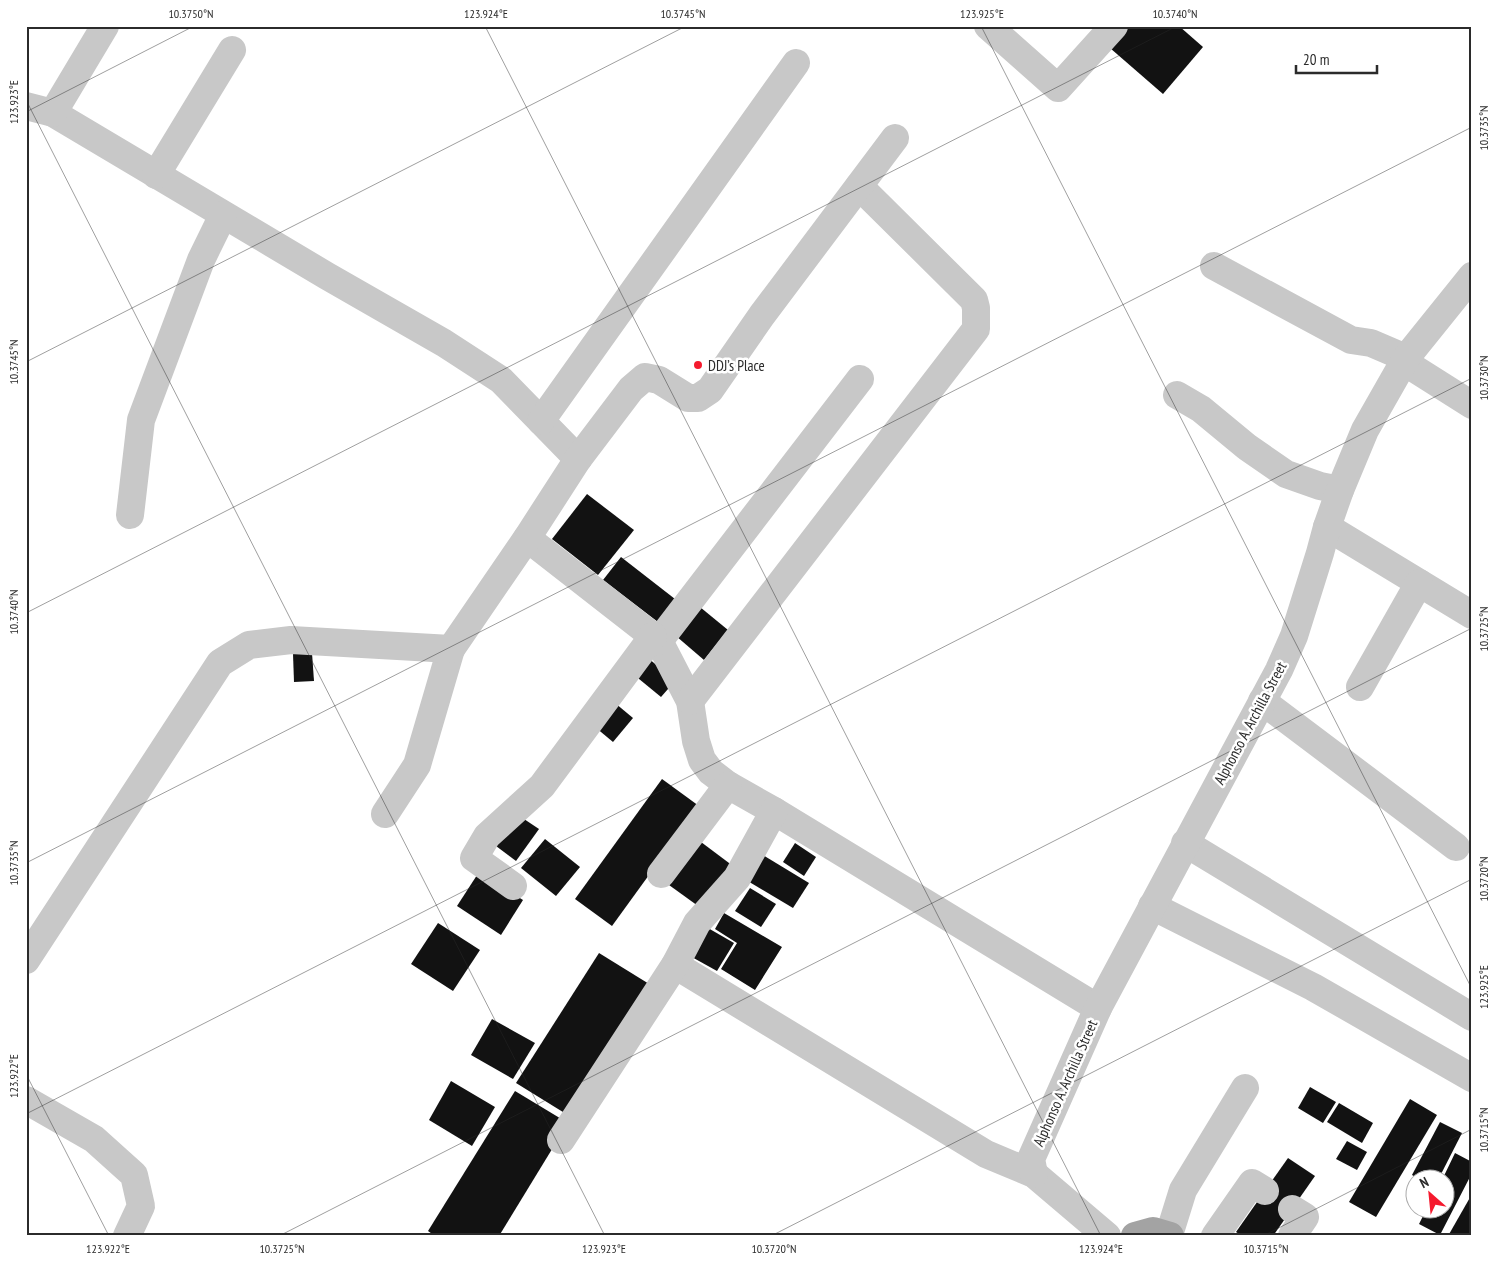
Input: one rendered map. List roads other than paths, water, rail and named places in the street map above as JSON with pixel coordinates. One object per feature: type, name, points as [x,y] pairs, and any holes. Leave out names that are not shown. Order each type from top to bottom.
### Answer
[{"type":"street","points":[[53,113],[105,26]]},
{"type":"street","points":[[988,26],[1058,88],[1114,26]]},
{"type":"street","points":[[156,175],[232,50]]},
{"type":"street","points":[[541,421],[796,63]]},
{"type":"street","points":[[26,106],[53,113],[326,276],[444,343],[500,380],[578,460]]},
{"type":"street","points":[[385,814],[417,765],[451,650],[578,460],[631,389],[645,377],[660,380],[688,398],[698,398],[710,390],[762,316],[895,138]]},
{"type":"street","points":[[690,701],[976,329],[974,300],[859,186]]},
{"type":"street","points":[[130,516],[141,420],[201,260],[223,215]]},
{"type":"street","points":[[1214,266],[1350,340],[1371,343],[1405,360],[1472,405]]},
{"type":"street","name":"Alphonso A. Archilla Street","points":[[1034,1174],[1031,1160],[1098,1008],[1279,670],[1294,636],[1320,553],[1326,527],[1365,430],[1405,360],[1468,287]]},
{"type":"street","points":[[513,886],[474,858],[487,836],[542,786],[860,379]]},
{"type":"street","points":[[1177,395],[1201,409],[1247,448],[1286,474],[1320,486],[1340,490]]},
{"type":"street","points":[[1326,527],[1472,615]]},
{"type":"street","points":[[527,538],[656,638],[690,701],[696,741],[702,760],[711,772],[728,785],[1098,1008]]},
{"type":"street","points":[[1360,687],[1419,583]]},
{"type":"street","points":[[26,960],[220,663],[249,645],[291,640],[451,650]]},
{"type":"street","points":[[1262,701],[1456,847]]},
{"type":"street","points":[[661,874],[728,785]]},
{"type":"street","points":[[561,1140],[675,965],[698,924],[737,878],[774,811]]},
{"type":"street","points":[[1185,843],[1472,1017]]},
{"type":"street","points":[[1152,906],[1313,987],[1472,1078]]},
{"type":"street","points":[[675,965],[986,1154],[1034,1174],[1108,1236]]},
{"type":"street","points":[[1155,1235],[1246,1088]]},
{"type":"street","points":[[26,1100],[94,1139],[134,1175],[140,1206],[127,1236]]},
{"type":"street","points":[[1215,1236],[1252,1183],[1265,1191]]},
{"type":"street","points":[[1292,1208],[1305,1217],[1292,1236]]},
{"type":"place","name":"DDJ’s Place","points":[[698,365]]}]
